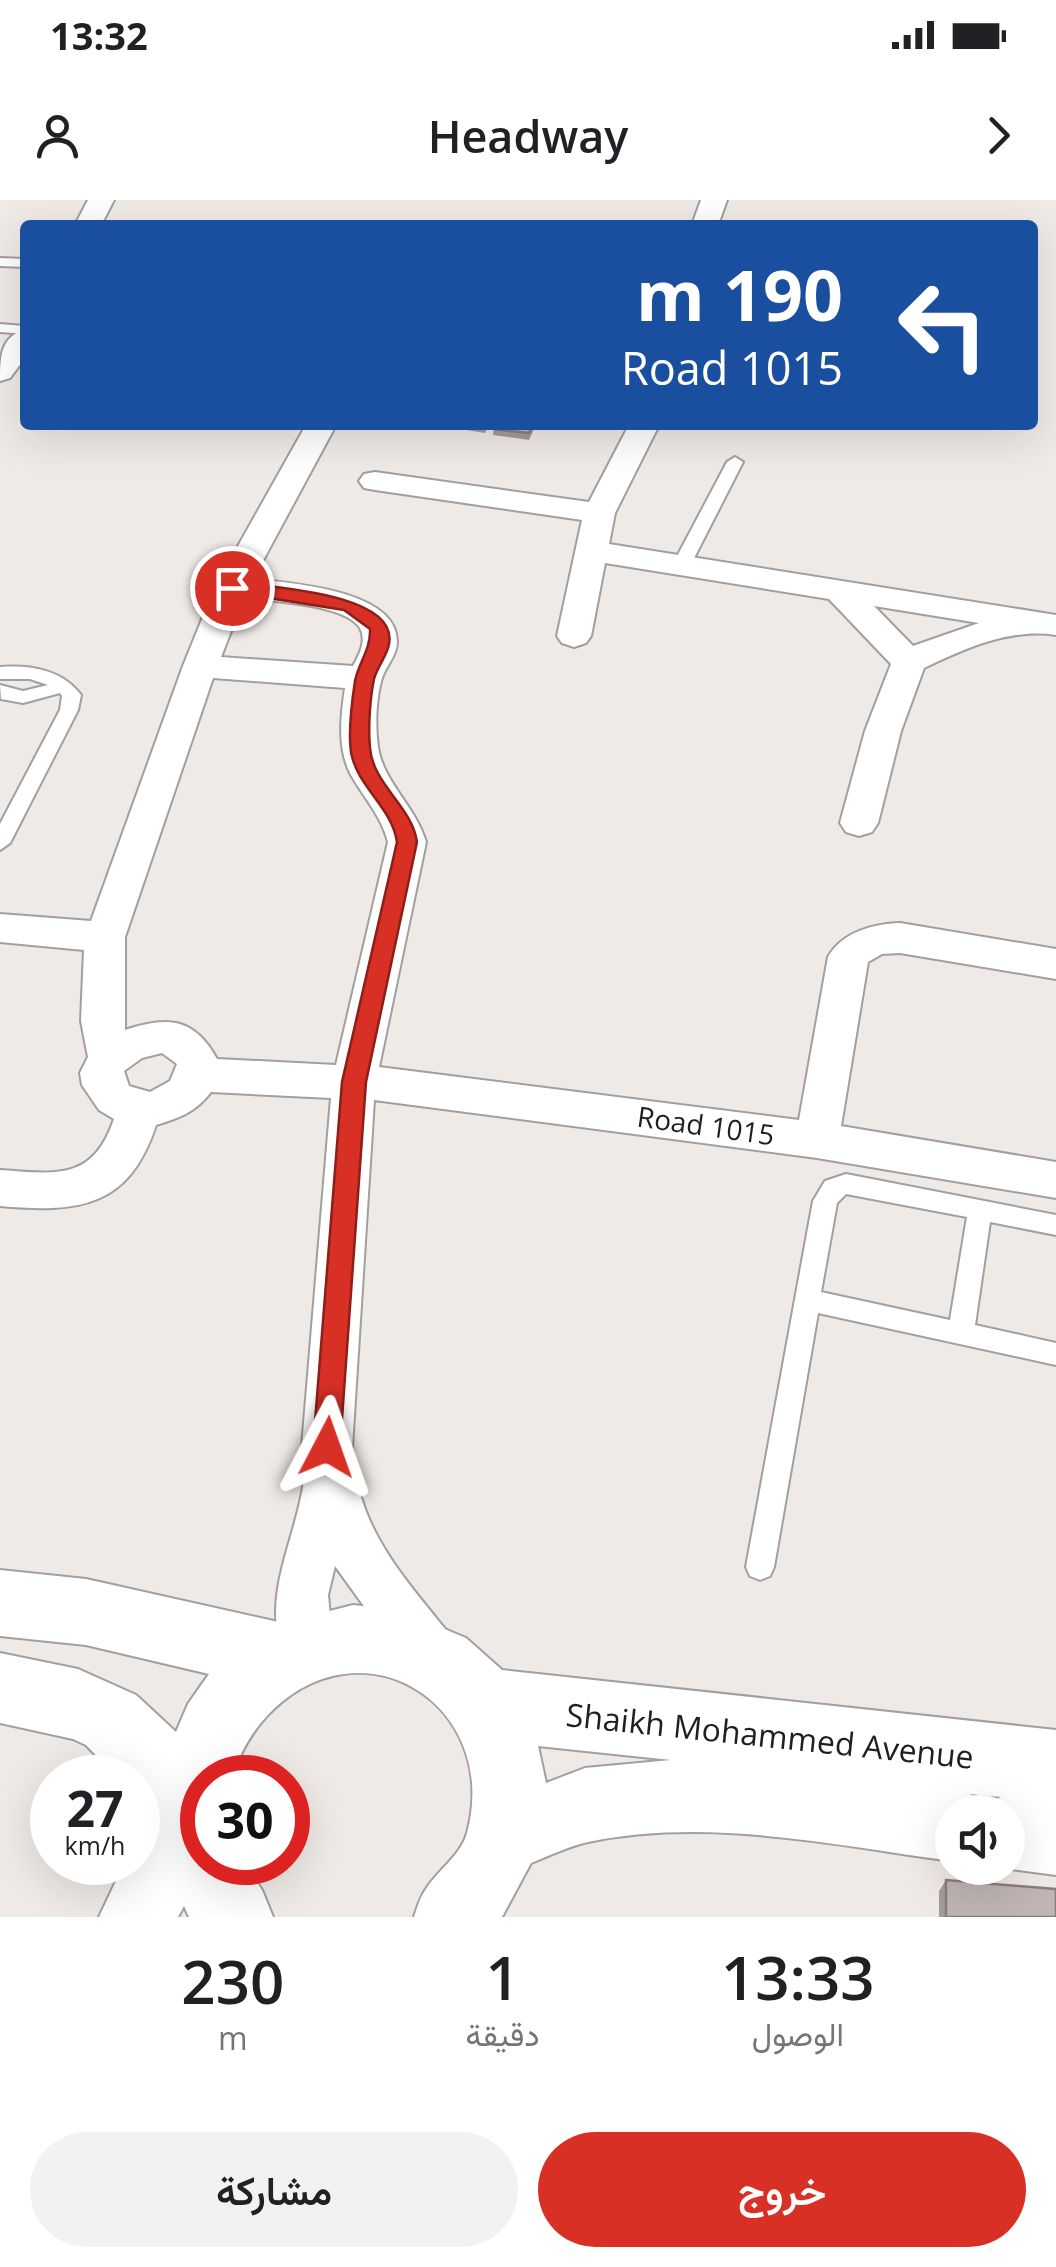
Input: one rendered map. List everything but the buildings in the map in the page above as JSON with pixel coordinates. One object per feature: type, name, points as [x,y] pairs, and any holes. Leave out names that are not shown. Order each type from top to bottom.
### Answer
[{"type":"street","points":[[0,372],[20,345]]},
{"type":"street","points":[[109,1058],[102,1021],[105,937],[200,666],[232,588],[318,430]]},
{"type":"street","points":[[574,636],[600,513],[642,430]]},
{"type":"street","points":[[375,481],[600,513]]},
{"type":"street","points":[[590,551],[1040,623]]},
{"type":"street","points":[[232,588],[348,605],[369,616],[380,628],[380,643],[365,678],[360,748],[366,771],[404,824],[407,842],[354,1082],[327,1447],[329,1484],[351,1544],[384,1594],[432,1655],[462,1676],[485,1704],[504,1744],[510,1788],[485,1888]]},
{"type":"street","points":[[840,591],[909,662]]},
{"type":"street","points":[[859,824],[883,731],[909,662],[944,646],[1040,623]]},
{"type":"street","points":[[200,666],[365,678]]},
{"type":"street","points":[[0,928],[105,937]]},
{"type":"street","points":[[816,1140],[848,956],[877,938],[900,938],[1056,964]]},
{"type":"street","points":[[146,1036],[168,1036],[187,1044],[198,1058],[199,1074],[192,1089],[178,1101],[139,1109],[119,1103],[106,1090],[103,1074],[109,1058],[126,1044],[146,1036]]},
{"type":"street","name":"Road 1015","points":[[199,1074],[410,1086],[816,1140],[1056,1180]]},
{"type":"street","points":[[0,1188],[62,1192],[98,1180],[120,1160],[139,1109]]},
{"type":"street","points":[[294,1652],[301,1595],[329,1484]]},
{"type":"street","points":[[0,1603],[86,1612],[294,1652]]},
{"type":"street","points":[[203,1755],[206,1742],[237,1692],[294,1652],[338,1639],[371,1637],[432,1655]]},
{"type":"street","points":[[0,1688],[78,1704],[111,1720],[180,1793]]},
{"type":"street","name":"Shaikh Mohammed Avenue","points":[[485,1704],[1056,1767]]},
{"type":"street","points":[[485,1888],[585,1805],[741,1796],[935,1822]]},
{"type":"street","points":[[137,1917],[180,1830]]},
{"type":"street","points":[[1025,1834],[1056,1838]]},
{"type":"street","points":[[214,1885],[236,1917]]},
{"type":"lane","points":[[681,566],[735,462]]},
{"type":"lane","points":[[0,843],[69,710],[72,695],[65,686],[37,673],[1,680]]},
{"type":"lane","points":[[760,1567],[825,1202],[833,1188],[846,1184],[1056,1225]]},
{"type":"lane","points":[[961,1333],[980,1210]]},
{"type":"lane","points":[[808,1300],[1056,1354]]},
{"type":"route","points":[[232,588],[348,605],[369,616],[380,628],[380,643],[365,678],[360,748],[366,771],[404,824],[407,842],[390,904],[354,1082],[327,1447]]}]
